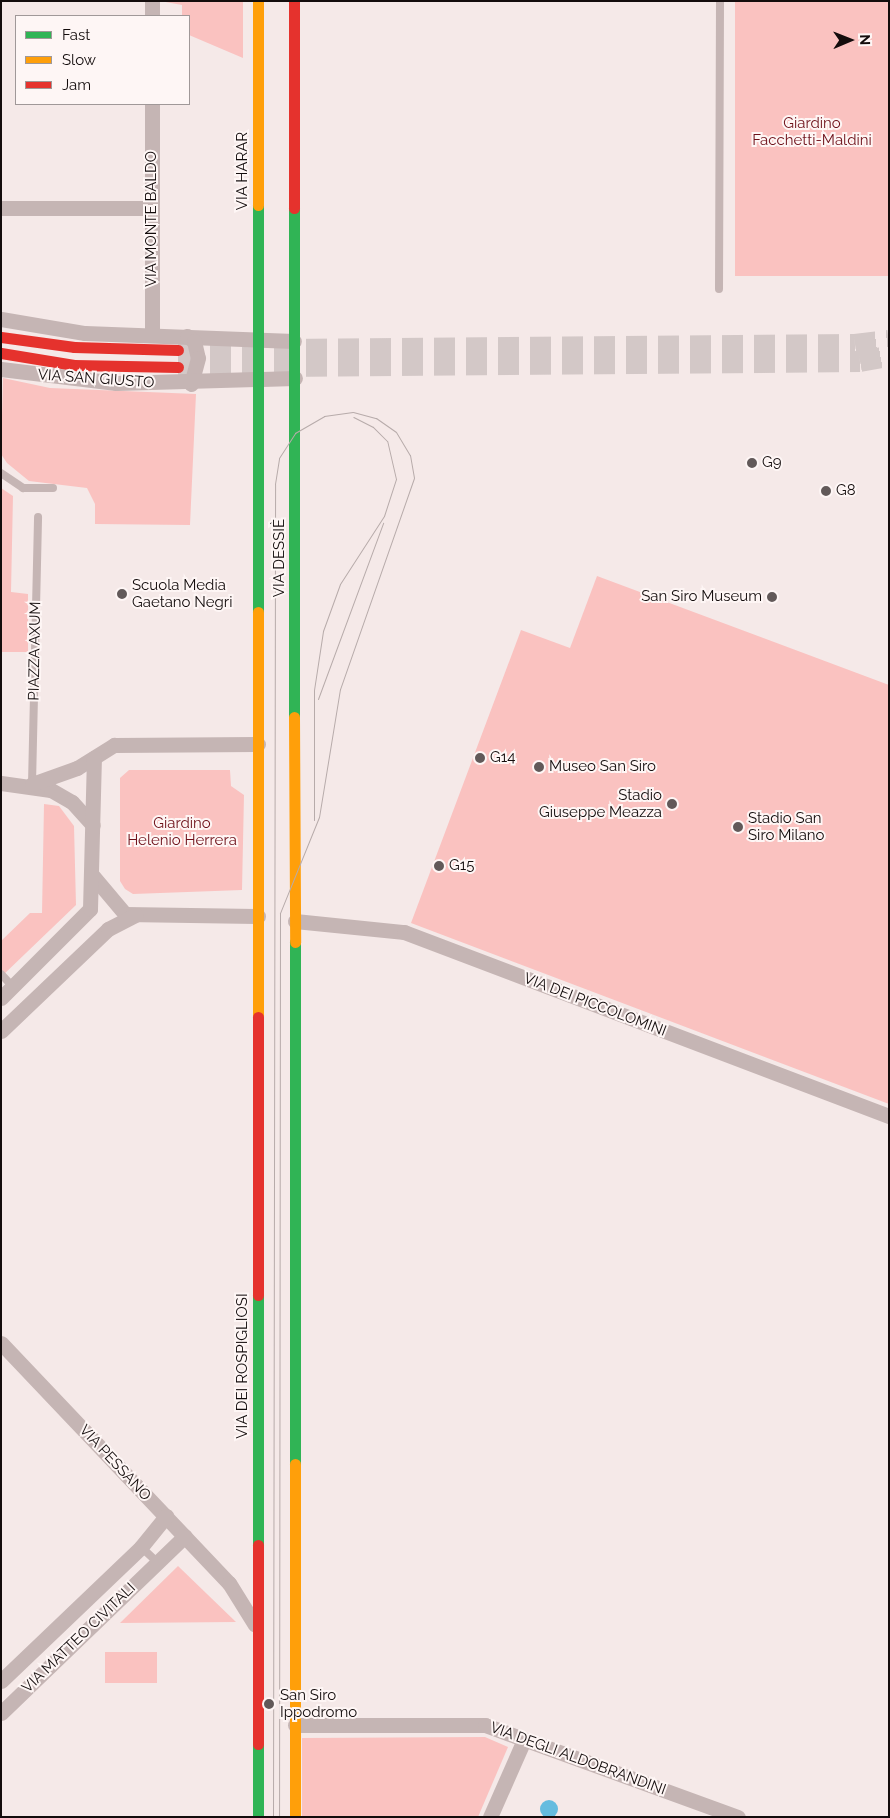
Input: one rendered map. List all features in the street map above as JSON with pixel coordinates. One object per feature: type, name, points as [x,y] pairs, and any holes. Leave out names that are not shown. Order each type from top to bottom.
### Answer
[{"type":"main road","name":"VIA HARAR","points":[[258,1],[258,342]]},
{"type":"main road","points":[[294,1],[294,341]]},
{"type":"main road","points":[[258,108],[294,108]]},
{"type":"main road","name":"VIA SAN GIUSTO","points":[[1,337],[74,347],[178,350]]},
{"type":"main road","name":"VIA DESSIÈ","points":[[294,341],[295,774]]},
{"type":"main road","name":"VIA DESSIÈ","points":[[258,342],[264,744]]},
{"type":"main road","name":"VIA SAN GIUSTO","points":[[1,353],[74,365],[178,367]]},
{"type":"main road","points":[[264,744],[276,919],[295,1724],[295,1817]]},
{"type":"main road","points":[[276,919],[295,774],[280,751]]},
{"type":"main road","name":"VIA DEI ROSPIGLIOSI","points":[[258,1817],[258,1571],[276,919]]},
{"type":"street","points":[[152,1],[152,15]]},
{"type":"street","name":"VIA MONTE BALDO","points":[[152,105],[152,335]]},
{"type":"street","points":[[1,208],[152,208]]},
{"type":"street","points":[[1,319],[85,333],[187,336],[258,342],[294,341]]},
{"type":"street","points":[[187,336],[194,341],[198,358],[191,384]]},
{"type":"street","name":"VIA SAN GIUSTO","points":[[1,369],[83,381],[191,384],[295,378]]},
{"type":"street","points":[[32,784],[94,758],[114,745],[264,744]]},
{"type":"street","points":[[1,998],[88,916],[93,876],[94,758]]},
{"type":"street","points":[[1,783],[32,784],[72,802],[93,825]]},
{"type":"street","points":[[93,876],[118,910],[136,916],[276,919]]},
{"type":"street","points":[[1,1031],[108,929],[136,916]]},
{"type":"street","name":"VIA DEI PICCOLOMINI","points":[[276,919],[404,932],[889,1116]]},
{"type":"street","name":"VIA PESSANO","points":[[1,1343],[229,1583],[251,1612],[258,1634]]},
{"type":"street","name":"VIA MATTEO CIVITALI","points":[[1,1680],[140,1547],[166,1516]]},
{"type":"street","name":"VIA MATTEO CIVITALI","points":[[1,1713],[185,1536]]},
{"type":"street","points":[[229,1583],[251,1580],[258,1571]]},
{"type":"street","name":"VIA DEGLI ALDOBRANDINI","points":[[295,1724],[484,1725],[738,1817]]},
{"type":"street","points":[[490,1817],[524,1740]]},
{"type":"lane","points":[[719,289],[720,1]]},
{"type":"lane","points":[[1,473],[23,488],[53,488]]},
{"type":"lane","name":"PIAZZA AXUM","points":[[32,784],[38,517]]},
{"type":"lane","points":[[1,974],[13,986]]},
{"type":"lane","points":[[140,1547],[158,1563]]},
{"type":"green space","points":[[160,1],[243,1],[243,58],[190,35],[190,15],[182,15],[182,5]]},
{"type":"green space","name":"Giardino Facchetti-Maldini","points":[[735,1],[889,1],[889,276],[735,276]]},
{"type":"green space","points":[[3,378],[50,388],[196,394],[190,525],[95,524],[95,504],[87,488],[29,481],[7,463],[1,454]]},
{"type":"green space","points":[[1,488],[13,496],[11,592],[28,594],[28,652],[1,652]]},
{"type":"green space","name":"Stadio Giuseppe Meazza","points":[[597,576],[889,685],[889,1104],[411,923],[521,630],[570,648]]},
{"type":"green space","name":"Giardino Helenio Herrera","points":[[129,770],[230,770],[231,786],[244,795],[242,890],[133,894],[125,889],[120,881],[120,778]]},
{"type":"green space","points":[[44,804],[59,806],[74,826],[76,905],[1,977],[1,941],[30,913],[42,913]]},
{"type":"green space","points":[[178,1566],[236,1622],[120,1623]]},
{"type":"green space","points":[[105,1652],[157,1652],[157,1683],[105,1683]]},
{"type":"green space","points":[[485,1737],[508,1747],[478,1817],[302,1817],[302,1738]]},
{"type":"water","points":[[549,1800],[555,1803],[558,1809],[555,1815],[549,1818],[543,1815],[540,1809],[543,1803]]},
{"type":"tunnel","points":[[178,350],[855,344],[889,340]]},
{"type":"tunnel","points":[[178,367],[860,361],[889,356]]},
{"type":"tram line","points":[[273,1817],[275,484],[279,458],[295,433],[324,416],[353,412],[376,418],[396,432],[410,455],[414,478],[340,689],[319,817],[280,913],[279,1817]]},
{"type":"tram line","points":[[314,820],[314,690],[323,631],[340,584],[384,516],[396,479],[387,441],[373,427],[353,417]]},
{"type":"tram line","points":[[318,699],[383,523]]},
{"type":"traffic: fast","points":[[258,205],[258,612]]},
{"type":"traffic: fast","points":[[294,208],[294,717]]},
{"type":"traffic: fast","points":[[295,942],[295,1464]]},
{"type":"traffic: fast","points":[[258,1295],[258,1545]]},
{"type":"traffic: fast","points":[[258,1744],[258,1817]]},
{"type":"traffic: slow","points":[[258,1],[258,205]]},
{"type":"traffic: slow","points":[[258,612],[258,1017]]},
{"type":"traffic: slow","points":[[294,717],[295,942]]},
{"type":"traffic: slow","points":[[295,1464],[295,1817]]},
{"type":"traffic: jam","points":[[294,1],[294,208]]},
{"type":"traffic: jam","points":[[1,337],[74,347],[178,350]]},
{"type":"traffic: jam","points":[[1,353],[74,365],[178,367]]},
{"type":"traffic: jam","points":[[258,1017],[258,1295]]},
{"type":"traffic: jam","points":[[258,1545],[258,1744]]},
{"type":"place","name":"G9","points":[[752,463]]},
{"type":"place","name":"G8","points":[[826,491]]},
{"type":"place","name":"Scuola Media Gaetano Negri","points":[[122,594]]},
{"type":"place","name":"San Siro Museum","points":[[772,597]]},
{"type":"place","name":"G14","points":[[480,758]]},
{"type":"place","name":"Museo San Siro","points":[[539,767]]},
{"type":"place","name":"Stadio Giuseppe Meazza","points":[[672,804]]},
{"type":"place","name":"Stadio San Siro Milano","points":[[738,827]]},
{"type":"place","name":"G15","points":[[439,866]]},
{"type":"place","name":"San Siro Ippodromo","points":[[269,1704]]}]
